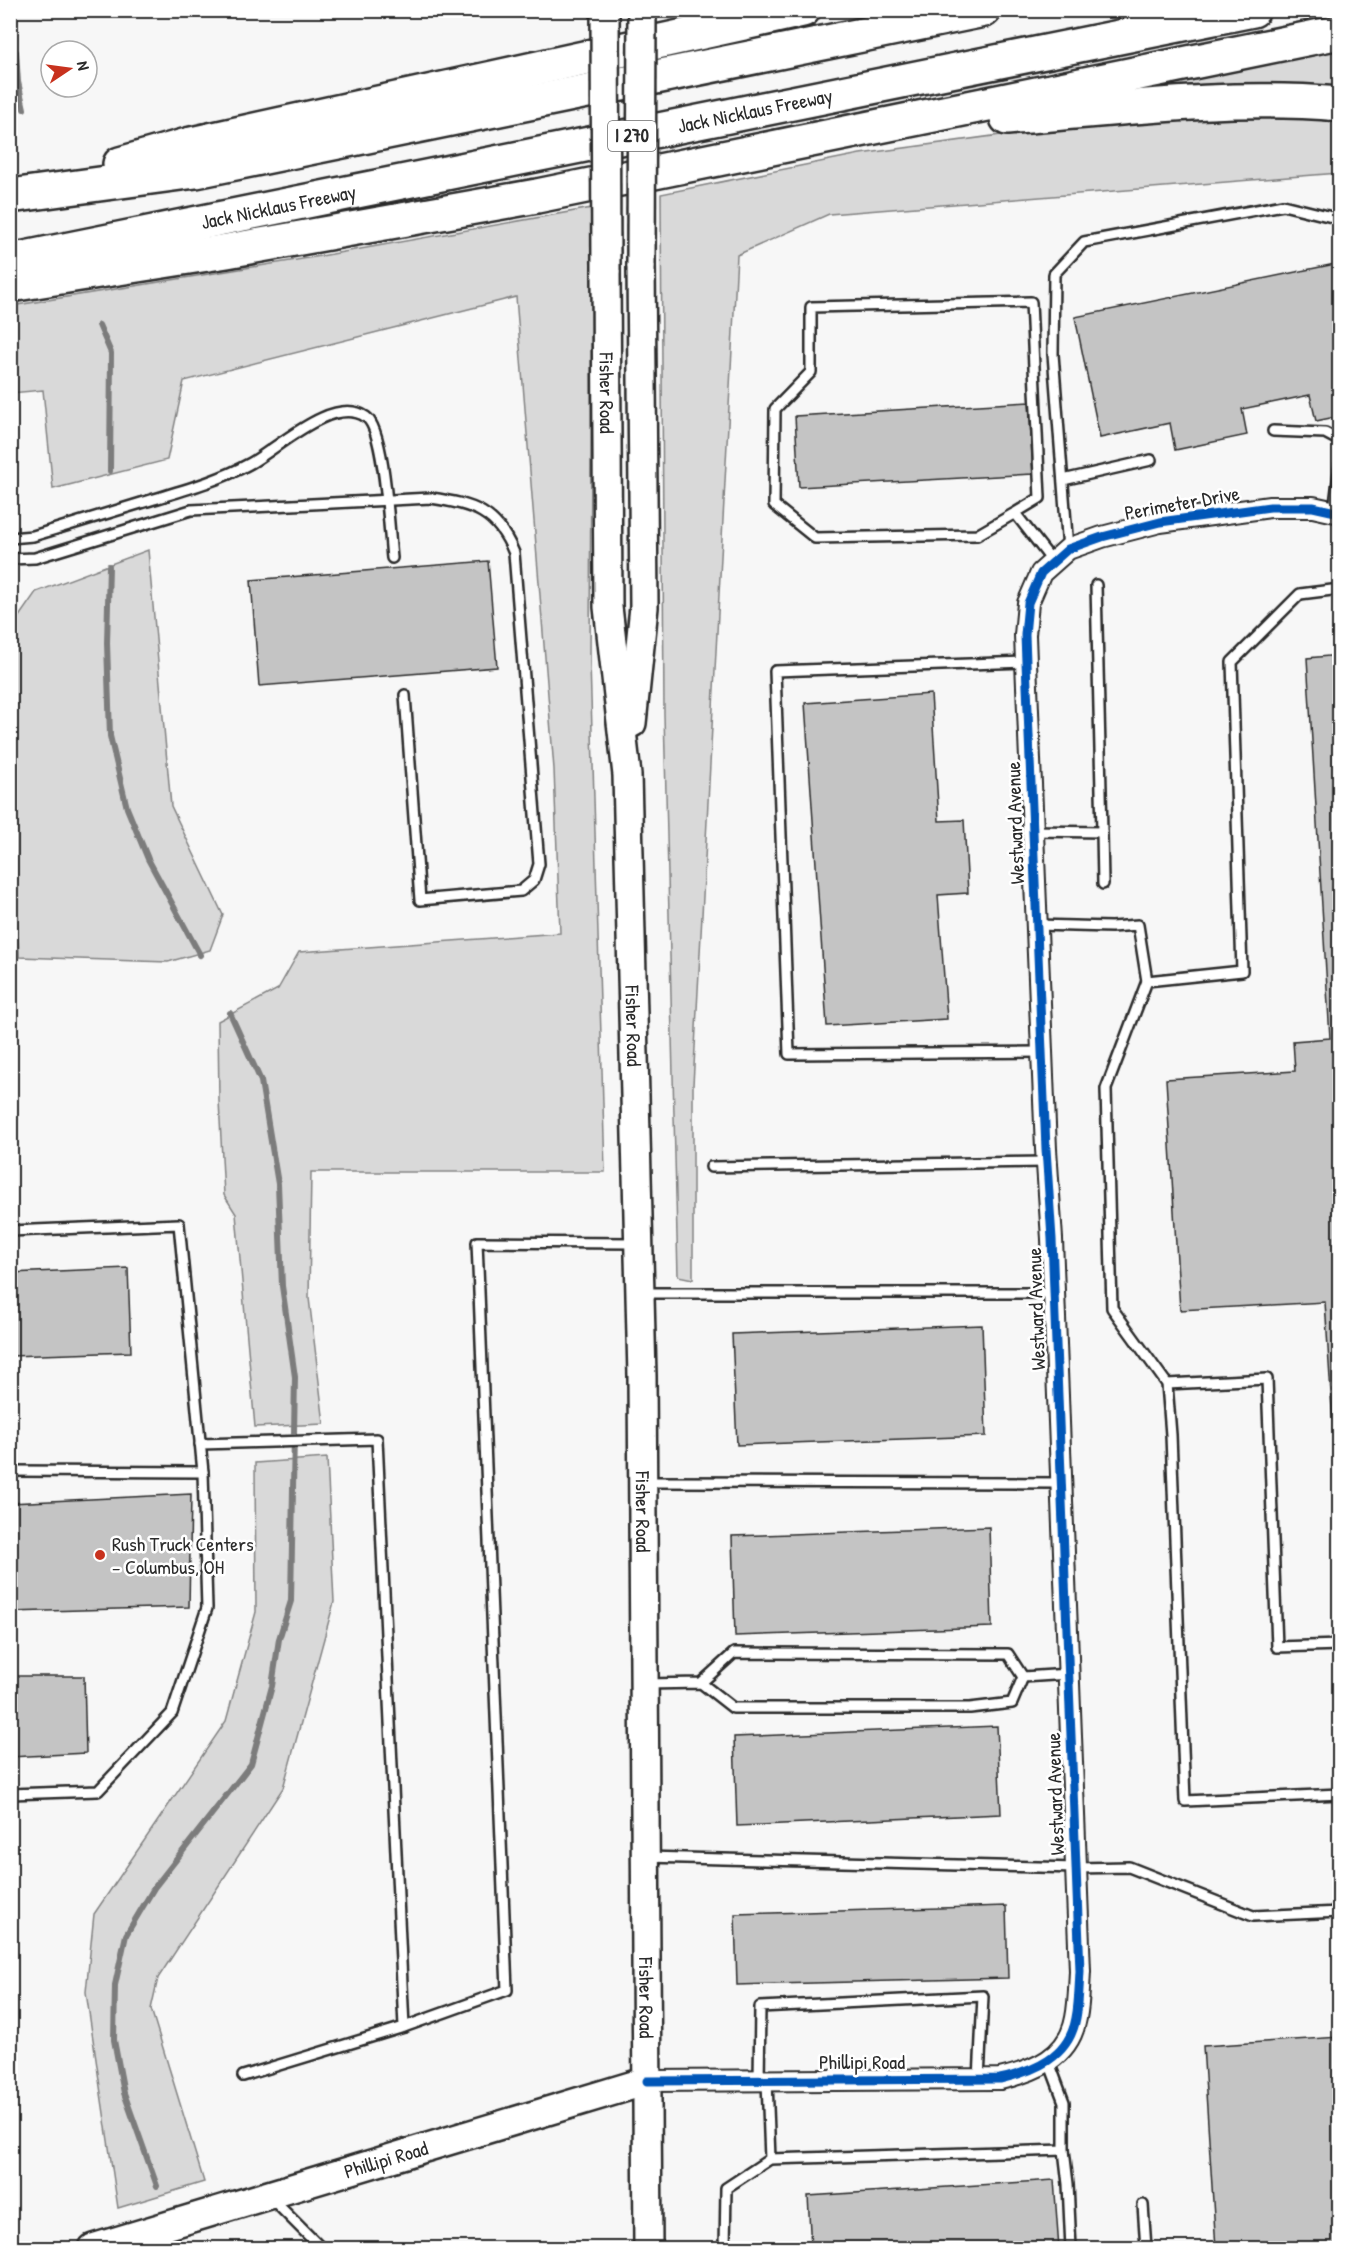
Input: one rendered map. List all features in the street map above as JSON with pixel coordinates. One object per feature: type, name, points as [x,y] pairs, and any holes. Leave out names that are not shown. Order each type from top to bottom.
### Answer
[{"type":"highway","points":[[10,195],[191,144],[803,10]]},
{"type":"highway","points":[[10,195],[196,171],[984,10]]},
{"type":"highway","name":"Jack Nicklaus Freeway","points":[[10,261],[1253,10]]},
{"type":"highway","points":[[10,285],[227,251],[537,196],[1340,32]]},
{"type":"highway","points":[[853,131],[1152,106],[1312,102],[1340,104]]},
{"type":"main road","name":"Fisher Road","points":[[605,10],[608,607],[627,775],[640,1293],[648,2248]]},
{"type":"main road","name":"Fisher Road","points":[[627,775],[644,607],[641,265],[642,10]]},
{"type":"main road","name":"Phillipi Road","points":[[93,2248],[647,2081]]},
{"type":"street","name":"Perimeter Drive","points":[[1047,568],[1068,549],[1102,537],[1160,522],[1270,507],[1314,507],[1337,512]]},
{"type":"street","name":"Westward Avenue","points":[[1047,568],[1028,603],[1025,635],[1054,1293],[1080,1971],[1076,2020],[1065,2043]]},
{"type":"street","name":"Phillipi Road","points":[[647,2081],[1000,2079],[1026,2073],[1049,2062],[1065,2043]]},
{"type":"lane","points":[[1068,549],[1053,354],[1054,274],[1084,243],[1283,205],[1340,219]]},
{"type":"lane","points":[[1031,302],[1040,498],[1015,513],[977,535],[815,538],[774,505],[775,409],[811,372],[811,307],[1031,302]]},
{"type":"lane","points":[[10,538],[33,536],[216,479],[250,464],[315,420],[346,412],[359,412],[368,418],[377,437],[383,468],[392,558]]},
{"type":"lane","points":[[1273,431],[1325,433],[1340,441]]},
{"type":"lane","points":[[1063,480],[1151,460]]},
{"type":"lane","points":[[1337,512],[1340,465]]},
{"type":"lane","points":[[10,559],[34,558],[191,510],[386,498],[431,498],[460,502],[484,511],[507,536],[514,552],[539,864],[534,880],[521,891],[420,900],[405,695]]},
{"type":"lane","points":[[1015,513],[1047,568]]},
{"type":"lane","points":[[1096,585],[1103,884]]},
{"type":"lane","points":[[1147,981],[1242,971],[1232,662],[1300,594],[1340,589]]},
{"type":"lane","points":[[1026,662],[775,671],[789,1054],[1042,1052]]},
{"type":"lane","points":[[1033,831],[1102,832]]},
{"type":"lane","points":[[1037,925],[1110,927],[1138,925],[1147,981],[1106,1089],[1112,1308],[1167,1384],[1185,1801],[1340,1794]]},
{"type":"lane","points":[[711,1167],[1047,1162]]},
{"type":"lane","points":[[10,1231],[179,1224],[203,1472],[207,1608],[172,1713],[98,1791],[10,1794]]},
{"type":"lane","points":[[243,2076],[404,2027],[507,1990],[477,1242],[638,1242]]},
{"type":"lane","points":[[640,1293],[1054,1293]]},
{"type":"lane","points":[[1167,1384],[1267,1379],[1277,1647],[1340,1645]]},
{"type":"lane","points":[[200,1444],[377,1439],[404,2027]]},
{"type":"lane","points":[[10,1472],[203,1472]]},
{"type":"lane","points":[[643,1482],[1061,1483]]},
{"type":"lane","points":[[701,1683],[734,1653],[1008,1654],[1023,1677]]},
{"type":"lane","points":[[1023,1677],[1069,1674]]},
{"type":"lane","points":[[644,1684],[701,1683],[733,1708],[970,1708],[1012,1703],[1023,1677]]},
{"type":"lane","points":[[645,1857],[1076,1868],[1129,1867],[1253,1916],[1340,1912]]},
{"type":"lane","points":[[770,2159],[759,2007],[983,1996],[979,2080]]},
{"type":"lane","points":[[1049,2062],[1064,2102],[1064,2150],[1071,2248]]},
{"type":"lane","points":[[725,2248],[726,2188],[770,2159],[1064,2150]]},
{"type":"lane","points":[[268,2196],[321,2248]]},
{"type":"lane","points":[[1143,2205],[1146,2248]]},
{"type":"shaded area","points":[[1339,49],[1339,97],[1105,95]]},
{"type":"shaded area","points":[[1197,116],[1306,117],[1339,122],[1339,173],[829,214],[737,255],[693,1085],[693,1279],[678,1276],[664,714],[661,194],[860,154],[1037,130]]},
{"type":"shaded area","points":[[592,208],[590,663],[605,1172],[311,1172],[309,1298],[324,1424],[255,1427],[236,1214],[224,1195],[218,1021],[278,989],[299,952],[560,933],[554,769],[516,297],[184,381],[167,460],[53,489],[43,390],[11,393],[11,306],[321,256]]},
{"type":"shaded area","points":[[148,550],[171,806],[223,915],[210,950],[168,962],[19,957],[11,776],[11,628],[36,592]]},
{"type":"shaded area","points":[[327,1458],[334,1602],[283,1788],[158,1978],[151,2009],[204,2182],[118,2208],[86,1992],[94,1914],[226,1721],[256,1612],[255,1463]]},
{"type":"building","points":[[1340,263],[1340,416],[1316,421],[1310,395],[1242,409],[1247,435],[1175,450],[1170,423],[1100,438],[1075,317]]},
{"type":"building","points":[[1029,402],[1033,474],[799,487],[795,416]]},
{"type":"building","points":[[488,561],[497,667],[259,686],[251,580]]},
{"type":"building","points":[[1340,655],[1340,1532],[1325,1302],[1180,1310],[1166,1079],[1295,1071],[1293,1041],[1330,1038],[1307,658]]},
{"type":"building","points":[[931,694],[939,821],[964,820],[968,893],[938,895],[947,1019],[827,1026],[805,703]]},
{"type":"building","points":[[128,1268],[131,1352],[10,1356],[10,1273]]},
{"type":"building","points":[[982,1325],[986,1436],[737,1445],[732,1334]]},
{"type":"building","name":"Rush Truck Centers – Columbus, OH","points":[[191,1494],[189,1607],[10,1612],[10,1503]]},
{"type":"building","points":[[989,1527],[992,1627],[735,1636],[732,1536]]},
{"type":"building","points":[[10,1676],[84,1676],[86,1753],[10,1757]]},
{"type":"building","points":[[997,1726],[1001,1814],[737,1826],[734,1737]]},
{"type":"building","points":[[1006,1906],[1008,1978],[737,1985],[735,1914]]},
{"type":"building","points":[[1340,2037],[1340,2248],[1216,2248],[1203,2046]]},
{"type":"building","points":[[1054,2180],[1059,2248],[811,2248],[808,2196]]},
{"type":"waterway","points":[[16,52],[18,82],[24,109]]},
{"type":"waterway","points":[[99,325],[111,353],[110,471]]},
{"type":"waterway","points":[[109,566],[107,643],[110,736],[127,808],[148,859],[200,955]]},
{"type":"waterway","points":[[157,2186],[124,2093],[114,2040],[115,1985],[126,1935],[154,1888],[251,1764],[272,1686],[279,1639],[291,1601],[295,1377],[282,1286],[278,1184],[261,1081],[230,1013]]},
{"type":"cycle path","points":[[647,2081],[1000,2079],[1025,2072],[1048,2060],[1058,2053],[1072,2032],[1078,2007],[1080,1971],[1052,1239],[1046,1149],[1026,662],[1025,635],[1028,603],[1041,573],[1068,549],[1102,537],[1160,522],[1270,507],[1313,507],[1340,513]]},
{"type":"place","name":"Rush Truck Centers – Columbus, OH","points":[[100,1555]]}]
